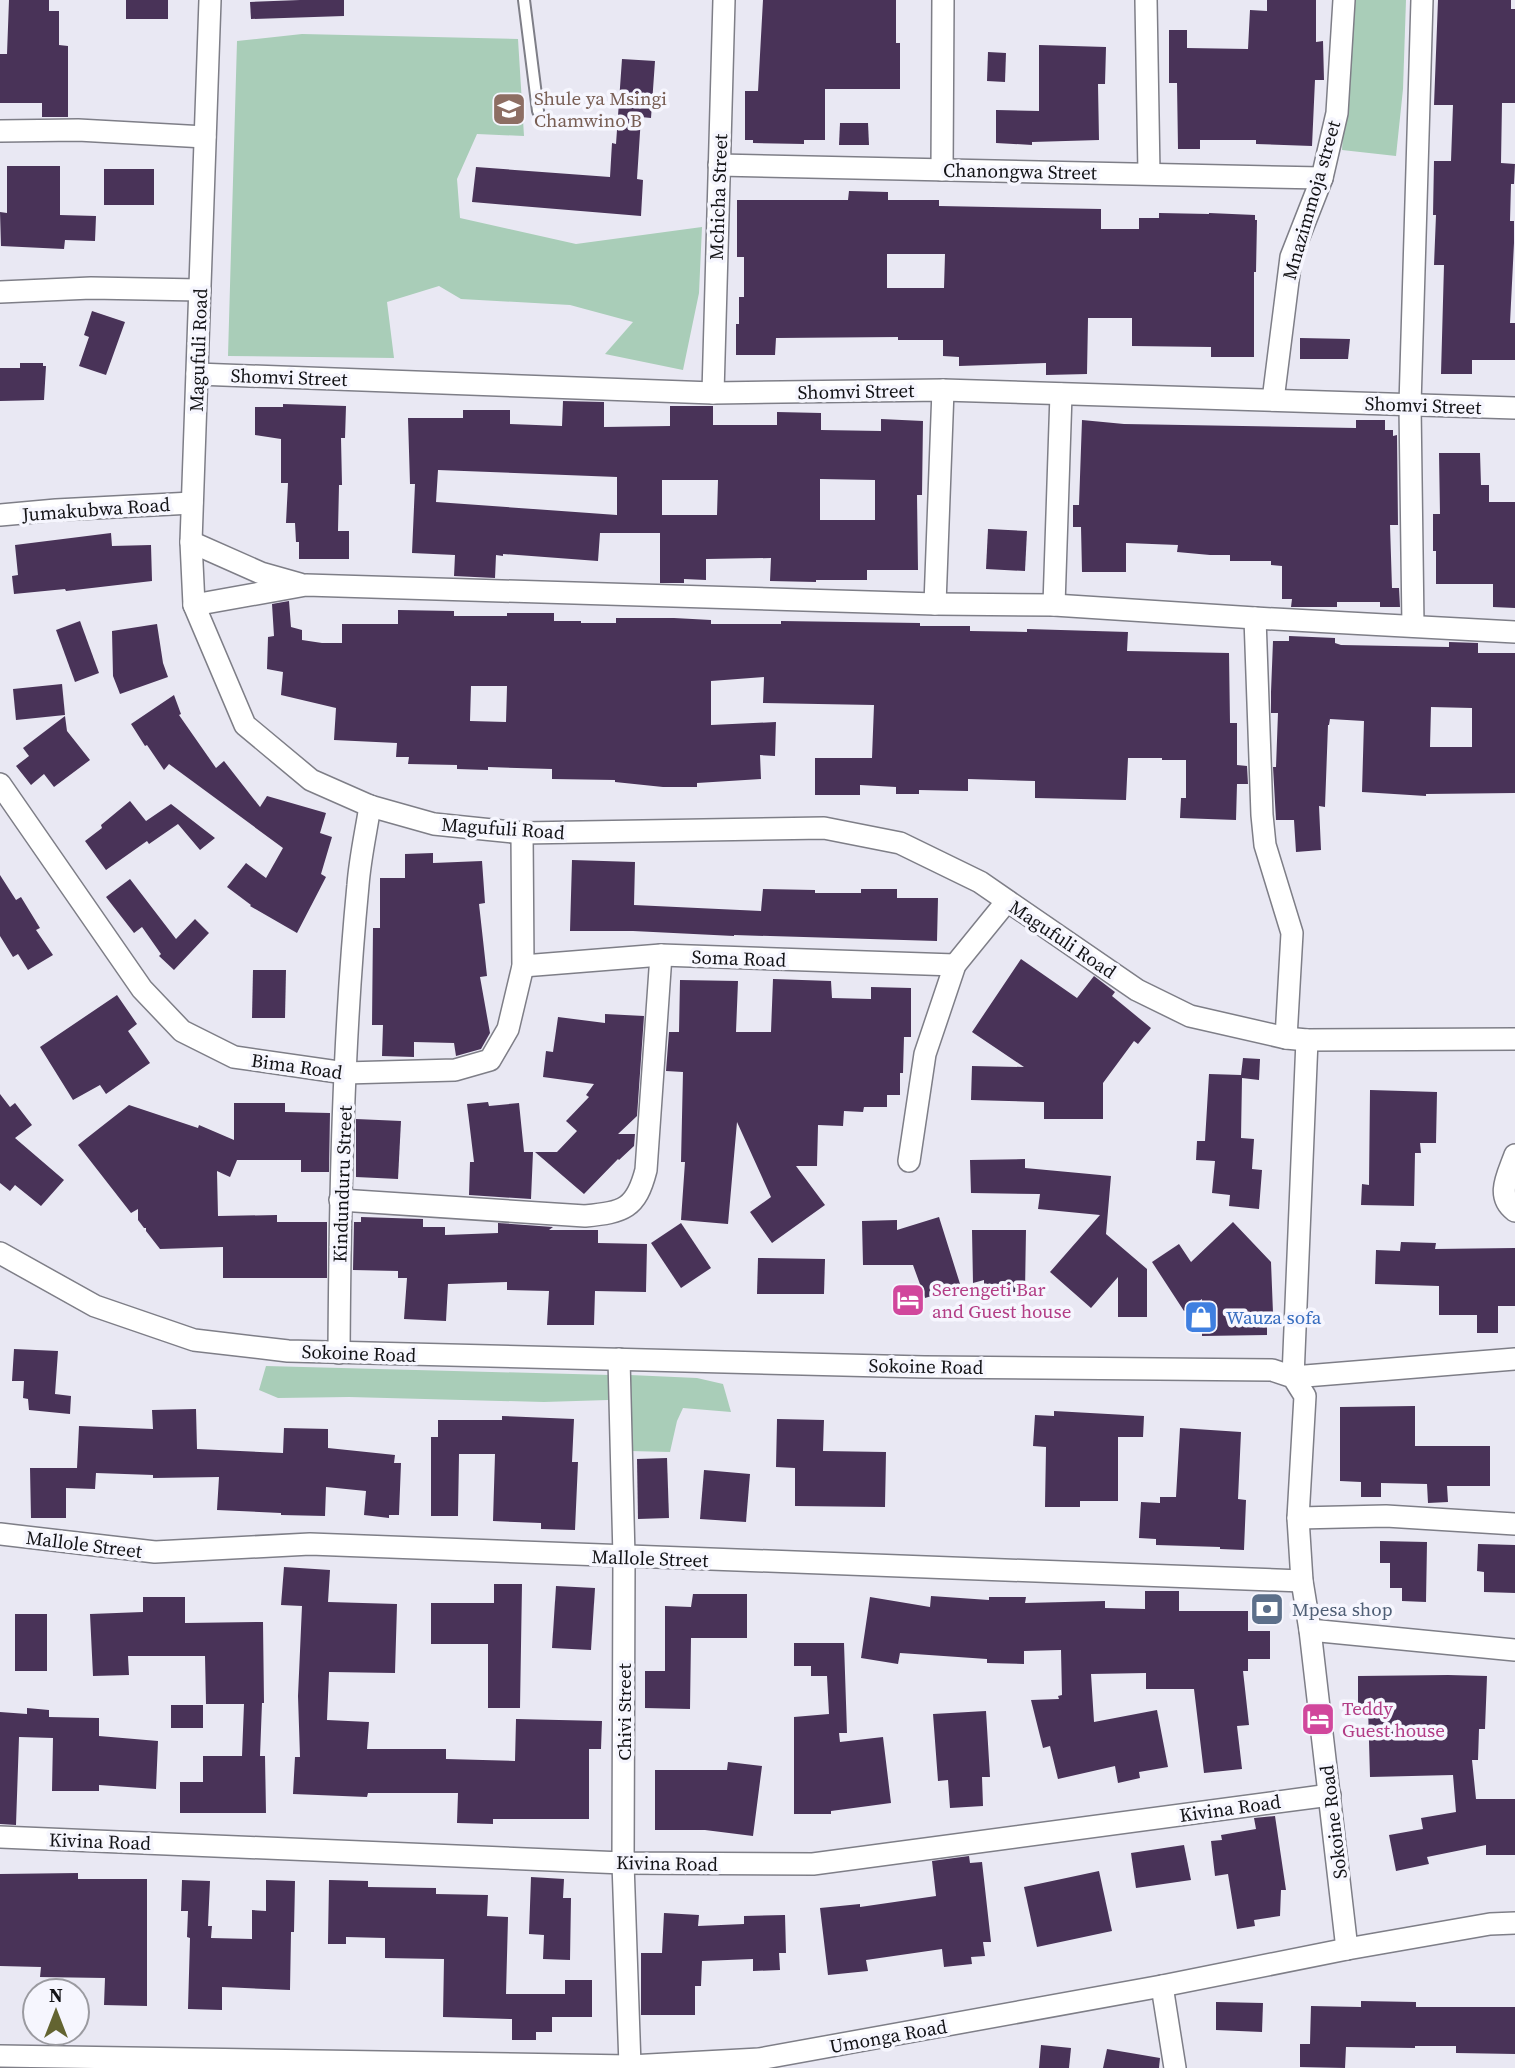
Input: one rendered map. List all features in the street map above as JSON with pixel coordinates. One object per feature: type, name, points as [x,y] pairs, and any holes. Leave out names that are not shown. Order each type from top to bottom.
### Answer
[{"type":"street","name":"Magufuli Road","points":[[210,0],[192,503],[194,605],[245,725],[311,780],[370,806],[434,824],[522,833],[824,828],[900,843],[979,882],[1137,990],[1190,1016],[1296,1039],[1515,1039]]},
{"type":"street","name":"Mchicha Street","points":[[713,393],[724,0]]},
{"type":"street","points":[[942,170],[943,0]]},
{"type":"street","points":[[1146,0],[1149,173]]},
{"type":"street","name":"Mnazimmoja street","points":[[1273,400],[1291,257],[1322,178],[1337,113],[1344,0]]},
{"type":"street","points":[[1413,626],[1410,405],[1422,0]]},
{"type":"street","points":[[0,131],[78,130],[205,137]]},
{"type":"street","name":"Chanongwa Street","points":[[719,165],[1322,178]]},
{"type":"street","points":[[0,292],[91,288],[200,290]]},
{"type":"street","name":"Shomvi Street","points":[[197,374],[713,393],[943,390],[1515,408]]},
{"type":"street","points":[[935,604],[943,390]]},
{"type":"street","points":[[1054,605],[1061,394]]},
{"type":"street","name":"Jumakubwa Road","points":[[0,515],[192,503]]},
{"type":"street","points":[[191,542],[261,573],[306,585]]},
{"type":"street","points":[[194,605],[306,585],[935,604],[1054,605],[1515,632]]},
{"type":"street","points":[[1255,618],[1265,845],[1292,933],[1296,1039],[1293,1377],[1515,1359]]},
{"type":"street","name":"Bima Road","points":[[0,783],[142,989],[182,1031],[234,1057],[345,1073],[455,1070],[490,1060],[508,1029],[523,966],[522,833]]},
{"type":"street","name":"Kindunduru Street","points":[[338,1353],[345,1073],[358,882],[370,806]]},
{"type":"street","points":[[909,1161],[925,1054],[955,964],[1007,901]]},
{"type":"street","points":[[340,1200],[585,1216],[611,1214],[632,1204],[642,1189],[646,1170],[661,955]]},
{"type":"street","name":"Soma Road","points":[[523,966],[661,955],[955,964]]},
{"type":"street","points":[[1515,1155],[1503,1189],[1505,1201],[1515,1211]]},
{"type":"street","name":"Sokoine Road","points":[[0,1253],[95,1306],[194,1339],[288,1350],[924,1367],[1272,1370],[1293,1377],[1305,1396],[1298,1518],[1302,1581],[1347,1949]]},
{"type":"street","name":"Chivi Street","points":[[620,1359],[624,1557],[623,1863],[630,2066]]},
{"type":"street","points":[[1298,1518],[1386,1516],[1515,1524]]},
{"type":"street","name":"Mallole Street","points":[[0,1534],[155,1552],[310,1544],[1302,1581]]},
{"type":"street","points":[[1310,1630],[1515,1650]]},
{"type":"street","name":"Kivina Road","points":[[0,1837],[623,1863],[813,1864],[1330,1795]]},
{"type":"street","name":"Umonga Road","points":[[0,2056],[630,2066],[727,2064],[1162,1986],[1347,1949],[1490,1924],[1515,1923]]},
{"type":"street","points":[[1162,1986],[1175,2068]]},
{"type":"lane","points":[[524,0],[538,111]]},
{"type":"green space","points":[[1352,0],[1406,0],[1403,89],[1396,156],[1342,150]]},
{"type":"green space","points":[[302,34],[518,39],[524,136],[477,134],[457,179],[460,218],[576,244],[702,227],[699,293],[683,370],[605,354],[633,322],[570,305],[461,299],[439,286],[387,302],[394,358],[228,356],[237,41]]},
{"type":"green space","points":[[266,1366],[610,1375],[608,1400],[544,1402],[278,1398],[259,1390]]},
{"type":"green space","points":[[630,1375],[697,1378],[723,1384],[731,1412],[683,1408],[670,1452],[630,1451]]},
{"type":"building","points":[[9,0],[49,0],[49,11],[59,11],[59,45],[68,46],[68,117],[42,117],[42,103],[0,103],[0,54],[7,54]]},
{"type":"building","points":[[126,0],[168,0],[168,19],[126,19]]},
{"type":"building","points":[[344,0],[344,16],[251,19],[250,2]]},
{"type":"building","points":[[763,0],[896,0],[900,89],[825,89],[825,140],[804,140],[804,144],[753,143],[753,140],[745,140],[745,91],[758,91]]},
{"type":"building","points":[[1267,0],[1316,0],[1316,42],[1323,41],[1324,80],[1315,80],[1312,146],[1256,144],[1256,140],[1200,140],[1200,149],[1178,149],[1177,83],[1169,83],[1169,30],[1187,30],[1187,48],[1248,49],[1250,10],[1267,11]]},
{"type":"building","points":[[1438,0],[1511,0],[1511,9],[1515,9],[1515,103],[1502,103],[1501,163],[1515,164],[1514,184],[1511,184],[1510,221],[1514,221],[1514,243],[1510,323],[1515,323],[1515,360],[1472,360],[1472,374],[1441,374],[1444,265],[1434,265],[1434,161],[1451,161],[1453,105],[1434,105]]},
{"type":"building","points":[[1039,45],[1106,47],[1105,84],[1098,84],[1099,140],[1032,142],[1032,145],[996,143],[996,110],[1039,111]]},
{"type":"building","points":[[988,52],[1006,53],[1005,82],[987,81]]},
{"type":"building","points":[[622,59],[655,61],[651,118],[641,117],[637,179],[643,180],[641,216],[472,202],[476,167],[610,177],[612,143],[616,144]]},
{"type":"building","points":[[840,123],[868,123],[869,145],[839,145]]},
{"type":"building","points":[[7,166],[60,166],[60,215],[96,216],[95,241],[65,240],[64,249],[1,246],[0,212],[7,213]]},
{"type":"building","points":[[104,169],[154,169],[154,205],[104,205]]},
{"type":"building","points":[[849,191],[888,192],[888,200],[939,200],[939,206],[1101,209],[1101,229],[1139,229],[1139,218],[1159,218],[1159,213],[1255,215],[1254,357],[1211,357],[1211,347],[1132,346],[1132,318],[1088,318],[1087,374],[1046,375],[1046,363],[959,366],[959,357],[943,356],[943,340],[898,340],[898,337],[776,338],[775,355],[736,355],[739,297],[744,297],[744,257],[737,257],[737,200],[848,200]],"holes":[[[887,254],[945,254],[944,288],[887,288]]]},
{"type":"building","points":[[92,311],[125,322],[106,375],[79,366],[89,337],[84,335]]},
{"type":"building","points":[[1300,338],[1350,339],[1348,359],[1300,359]]},
{"type":"building","points":[[20,363],[43,363],[43,366],[46,366],[44,400],[0,401],[0,368],[20,368]]},
{"type":"building","points":[[563,401],[604,402],[604,427],[670,426],[670,406],[713,406],[713,425],[777,425],[777,412],[821,413],[821,430],[881,431],[881,419],[923,421],[922,495],[917,495],[918,570],[867,570],[867,580],[770,581],[771,558],[706,559],[706,580],[684,579],[684,583],[660,583],[660,533],[600,533],[598,561],[496,555],[495,578],[454,576],[455,555],[412,553],[415,484],[410,484],[408,418],[463,418],[463,410],[510,410],[510,424],[562,426]],"holes":[[[438,470],[617,477],[617,515],[436,502]],[[820,479],[875,480],[875,520],[820,520]],[[662,480],[718,480],[717,515],[662,515]]]},
{"type":"building","points":[[283,404],[346,406],[345,438],[341,438],[342,485],[339,485],[338,531],[349,531],[349,559],[299,559],[295,523],[286,523],[288,483],[281,483],[281,439],[255,435],[255,407],[283,407]]},
{"type":"building","points":[[1082,420],[1124,424],[1356,428],[1356,420],[1385,420],[1385,430],[1393,430],[1393,436],[1397,435],[1398,525],[1390,525],[1392,588],[1399,588],[1400,607],[1380,607],[1380,602],[1337,602],[1337,607],[1291,607],[1292,599],[1282,599],[1282,566],[1271,565],[1271,561],[1230,561],[1230,555],[1177,552],[1178,545],[1126,543],[1126,572],[1082,572],[1081,527],[1073,527],[1073,505],[1079,505]]},
{"type":"building","points":[[1439,453],[1480,453],[1481,485],[1489,485],[1489,502],[1515,502],[1515,608],[1493,607],[1493,584],[1436,584],[1433,514],[1440,514]]},
{"type":"building","points":[[988,529],[1027,531],[1025,571],[986,569]]},
{"type":"building","points":[[111,533],[112,546],[151,545],[152,581],[14,594],[12,576],[18,575],[15,545]]},
{"type":"building","points":[[289,601],[291,627],[302,630],[302,640],[322,643],[342,643],[342,624],[398,624],[398,610],[454,611],[454,616],[554,613],[554,621],[581,623],[616,623],[616,618],[674,618],[711,620],[711,624],[781,624],[781,621],[920,623],[920,626],[970,626],[970,631],[1027,632],[1027,629],[1128,632],[1127,651],[1229,653],[1230,723],[1237,723],[1237,765],[1247,766],[1248,784],[1237,784],[1236,820],[1180,818],[1181,798],[1186,798],[1186,760],[1162,758],[1128,758],[1126,800],[1035,798],[1035,781],[968,779],[968,791],[919,790],[919,794],[896,794],[896,787],[860,785],[860,795],[815,795],[815,758],[872,758],[874,705],[763,703],[764,677],[711,681],[711,725],[776,722],[775,756],[760,755],[761,779],[697,783],[697,787],[663,787],[615,780],[552,779],[552,769],[457,769],[457,765],[408,764],[409,757],[396,757],[397,743],[334,740],[336,708],[281,695],[283,672],[267,669],[268,637],[274,636],[272,604]],"holes":[[[471,686],[507,686],[506,722],[470,721]]]},
{"type":"building","points":[[80,621],[99,673],[75,682],[56,630]]},
{"type":"building","points":[[157,624],[168,677],[120,694],[113,676],[112,631]]},
{"type":"building","points":[[1289,636],[1335,638],[1335,643],[1341,645],[1449,647],[1449,642],[1478,643],[1478,653],[1515,653],[1515,793],[1426,796],[1362,792],[1364,721],[1330,719],[1325,807],[1319,806],[1321,850],[1296,852],[1294,820],[1276,820],[1273,767],[1276,767],[1278,713],[1271,713],[1273,641],[1289,641]],"holes":[[[1431,707],[1472,708],[1472,747],[1430,747]]]},
{"type":"building","points":[[62,684],[65,715],[16,720],[13,689]]},
{"type":"building","points":[[174,695],[181,714],[179,715],[216,768],[224,761],[260,807],[267,796],[326,813],[320,833],[332,837],[321,874],[326,877],[297,933],[250,906],[227,887],[246,863],[266,878],[283,848],[169,764],[164,770],[131,724]]},
{"type":"building","points":[[65,716],[67,731],[90,760],[54,787],[44,774],[31,785],[16,766],[29,756],[23,748]]},
{"type":"building","points":[[130,801],[146,821],[171,804],[215,838],[200,850],[178,824],[149,844],[147,841],[106,870],[85,841]]},
{"type":"building","points":[[433,853],[433,863],[482,861],[485,903],[479,904],[487,976],[480,977],[490,1033],[481,1049],[456,1056],[454,1043],[414,1042],[414,1057],[382,1056],[383,1025],[372,1025],[373,928],[380,928],[380,878],[405,878],[405,854]]},
{"type":"building","points":[[572,860],[635,862],[634,905],[761,911],[763,889],[861,893],[861,889],[897,889],[897,898],[938,898],[937,941],[570,931]]},
{"type":"building","points":[[0,875],[16,900],[21,897],[40,928],[36,930],[53,955],[28,970],[18,954],[13,957],[0,936]]},
{"type":"building","points":[[130,879],[176,939],[195,919],[209,933],[174,970],[159,956],[161,954],[142,927],[134,933],[106,897]]},
{"type":"building","points":[[1021,959],[1077,998],[1094,976],[1115,992],[1112,996],[1151,1028],[1138,1044],[1134,1041],[1103,1083],[1103,1119],[1044,1119],[1044,1102],[971,1100],[972,1066],[1024,1067],[972,1032]]},
{"type":"building","points":[[253,970],[286,970],[285,1018],[252,1018]]},
{"type":"building","points":[[773,979],[831,981],[832,998],[871,999],[871,987],[911,988],[911,1037],[904,1037],[900,1095],[887,1095],[887,1107],[864,1107],[863,1112],[844,1111],[843,1126],[818,1125],[817,1166],[796,1166],[825,1205],[772,1243],[750,1212],[771,1197],[737,1122],[728,1224],[681,1220],[685,1162],[681,1162],[683,1072],[666,1071],[669,1032],[679,1032],[680,980],[738,981],[736,1032],[771,1032]]},
{"type":"building","points":[[117,995],[137,1024],[128,1031],[150,1063],[106,1094],[100,1085],[73,1100],[40,1047]]},
{"type":"building","points":[[605,1014],[644,1016],[637,1116],[618,1134],[635,1134],[634,1146],[584,1194],[535,1152],[557,1152],[577,1131],[566,1121],[589,1097],[586,1095],[594,1084],[543,1077],[546,1051],[553,1052],[558,1017],[605,1023]]},
{"type":"building","points":[[1243,1058],[1260,1059],[1259,1080],[1242,1078],[1241,1138],[1254,1139],[1252,1169],[1262,1170],[1259,1209],[1229,1206],[1230,1195],[1212,1193],[1215,1161],[1196,1160],[1197,1141],[1205,1141],[1209,1074],[1241,1075]]},
{"type":"building","points":[[1370,1090],[1437,1092],[1436,1143],[1420,1143],[1421,1153],[1415,1153],[1414,1206],[1361,1205],[1362,1184],[1369,1185]]},
{"type":"building","points":[[0,1094],[10,1107],[15,1103],[32,1125],[15,1138],[64,1180],[41,1206],[15,1185],[10,1191],[0,1183]]},
{"type":"building","points":[[488,1102],[489,1106],[519,1103],[524,1152],[533,1152],[531,1199],[469,1195],[470,1162],[474,1162],[467,1104]]},
{"type":"building","points":[[234,1103],[285,1103],[285,1112],[330,1113],[329,1172],[301,1172],[301,1160],[237,1160],[230,1177],[217,1171],[218,1216],[277,1215],[277,1222],[327,1222],[327,1278],[223,1278],[223,1247],[160,1249],[138,1220],[138,1209],[131,1213],[78,1145],[129,1105],[198,1128],[199,1125],[234,1140]]},
{"type":"building","points":[[356,1119],[401,1121],[398,1179],[356,1177]]},
{"type":"building","points":[[1025,1159],[1025,1168],[1111,1176],[1106,1234],[1147,1269],[1147,1317],[1118,1317],[1118,1277],[1091,1308],[1050,1272],[1100,1215],[1038,1209],[1040,1194],[971,1193],[970,1160]]},
{"type":"building","points":[[361,1217],[423,1219],[423,1227],[445,1227],[445,1235],[498,1233],[498,1223],[553,1227],[549,1230],[598,1230],[598,1243],[647,1244],[646,1292],[595,1291],[594,1325],[547,1325],[549,1291],[507,1290],[507,1282],[448,1284],[446,1321],[404,1319],[407,1278],[398,1278],[398,1271],[353,1270],[354,1222],[361,1222]]},
{"type":"building","points":[[939,1217],[961,1287],[925,1298],[913,1265],[863,1265],[862,1221],[897,1220],[897,1230]]},
{"type":"building","points":[[1233,1222],[1271,1262],[1273,1313],[1267,1314],[1267,1335],[1202,1336],[1202,1299],[1184,1311],[1152,1262],[1179,1244],[1191,1262]]},
{"type":"building","points":[[681,1223],[711,1268],[681,1288],[651,1243]]},
{"type":"building","points":[[972,1230],[1026,1230],[1025,1292],[984,1292],[984,1280],[973,1283]]},
{"type":"building","points":[[1401,1242],[1436,1243],[1435,1249],[1515,1248],[1515,1306],[1498,1306],[1498,1333],[1477,1333],[1477,1315],[1439,1315],[1439,1286],[1375,1284],[1376,1250],[1400,1251]]},
{"type":"building","points":[[758,1258],[825,1259],[824,1294],[757,1294]]},
{"type":"building","points":[[14,1349],[58,1351],[55,1394],[71,1396],[70,1414],[29,1410],[28,1399],[23,1398],[24,1381],[12,1381]]},
{"type":"building","points":[[1415,1406],[1415,1446],[1490,1446],[1490,1486],[1447,1486],[1448,1502],[1428,1503],[1427,1484],[1381,1483],[1381,1497],[1361,1497],[1361,1482],[1340,1481],[1340,1407]]},
{"type":"building","points":[[196,1409],[197,1449],[283,1453],[284,1428],[328,1429],[328,1448],[395,1455],[394,1463],[401,1463],[399,1515],[389,1515],[389,1518],[364,1515],[366,1491],[326,1487],[325,1516],[217,1510],[219,1477],[153,1478],[153,1475],[96,1473],[95,1489],[66,1488],[66,1518],[31,1518],[30,1468],[77,1468],[79,1426],[153,1429],[152,1410]]},
{"type":"building","points":[[1054,1411],[1144,1416],[1143,1437],[1118,1437],[1118,1501],[1080,1501],[1080,1507],[1045,1507],[1046,1447],[1033,1446],[1035,1415],[1054,1416]]},
{"type":"building","points":[[502,1416],[574,1419],[572,1462],[578,1462],[575,1530],[541,1529],[541,1523],[493,1521],[495,1454],[459,1454],[458,1516],[431,1516],[431,1437],[438,1437],[438,1420],[502,1420]]},
{"type":"building","points":[[777,1419],[824,1420],[823,1451],[886,1452],[885,1507],[795,1506],[795,1468],[776,1467]]},
{"type":"building","points":[[1180,1428],[1241,1432],[1238,1499],[1246,1500],[1244,1550],[1156,1545],[1156,1539],[1139,1538],[1141,1502],[1160,1503],[1160,1497],[1176,1497]]},
{"type":"building","points":[[667,1458],[669,1518],[638,1519],[637,1459]]},
{"type":"building","points":[[704,1470],[750,1474],[746,1522],[700,1519]]},
{"type":"building","points":[[1380,1541],[1427,1542],[1426,1602],[1402,1601],[1402,1588],[1390,1588],[1390,1563],[1380,1563]]},
{"type":"building","points":[[1478,1544],[1515,1545],[1515,1593],[1484,1592],[1484,1572],[1477,1571]]},
{"type":"building","points":[[284,1567],[330,1570],[328,1602],[397,1604],[395,1673],[329,1672],[327,1720],[369,1722],[367,1749],[446,1749],[446,1759],[515,1761],[516,1719],[602,1721],[601,1749],[589,1749],[589,1819],[493,1819],[493,1824],[457,1823],[458,1793],[368,1793],[367,1797],[293,1794],[295,1757],[300,1757],[298,1696],[302,1606],[281,1605]]},
{"type":"building","points":[[494,1584],[522,1584],[520,1708],[488,1708],[488,1644],[431,1644],[431,1603],[494,1603]]},
{"type":"building","points":[[556,1586],[595,1588],[591,1650],[552,1648]]},
{"type":"building","points":[[1145,1591],[1179,1591],[1179,1611],[1248,1611],[1248,1631],[1270,1631],[1270,1659],[1248,1659],[1248,1671],[1243,1671],[1249,1725],[1237,1726],[1242,1769],[1204,1773],[1194,1689],[1146,1689],[1146,1673],[1091,1674],[1094,1722],[1157,1710],[1168,1767],[1139,1772],[1140,1778],[1118,1783],[1115,1766],[1058,1779],[1050,1746],[1043,1748],[1031,1700],[1059,1699],[1058,1696],[1062,1695],[1061,1650],[1024,1651],[1024,1664],[987,1663],[987,1659],[900,1653],[898,1664],[861,1658],[870,1597],[930,1607],[931,1596],[989,1600],[989,1597],[1026,1597],[1025,1603],[1105,1601],[1105,1608],[1145,1609]]},
{"type":"building","points":[[693,1594],[747,1594],[747,1638],[691,1638],[690,1709],[645,1708],[645,1671],[665,1671],[665,1606],[691,1607]]},
{"type":"building","points":[[143,1597],[185,1597],[185,1623],[263,1622],[264,1703],[260,1756],[265,1756],[266,1813],[180,1813],[180,1782],[203,1782],[203,1756],[242,1756],[244,1704],[206,1704],[205,1656],[128,1656],[129,1675],[93,1676],[90,1614],[143,1612]]},
{"type":"building","points":[[15,1614],[47,1614],[47,1671],[15,1671]]},
{"type":"building","points":[[794,1643],[844,1643],[847,1733],[839,1733],[840,1742],[883,1737],[891,1803],[831,1811],[831,1814],[794,1814],[794,1717],[829,1714],[827,1676],[811,1676],[811,1666],[794,1666]]},
{"type":"building","points":[[1358,1676],[1487,1676],[1485,1729],[1479,1729],[1478,1760],[1472,1760],[1476,1799],[1515,1799],[1515,1855],[1486,1855],[1486,1845],[1427,1857],[1429,1864],[1396,1871],[1389,1835],[1423,1829],[1421,1818],[1456,1812],[1453,1775],[1370,1777],[1368,1706],[1358,1706]]},
{"type":"building","points":[[171,1705],[203,1705],[203,1728],[171,1728]]},
{"type":"building","points":[[27,1708],[49,1710],[49,1717],[99,1718],[99,1736],[158,1741],[156,1789],[99,1785],[99,1791],[52,1791],[53,1738],[19,1737],[16,1825],[0,1824],[0,1712],[27,1714]]},
{"type":"building","points":[[986,1711],[990,1777],[982,1777],[983,1806],[950,1808],[948,1780],[938,1781],[933,1714]]},
{"type":"building","points":[[728,1762],[762,1766],[753,1836],[705,1830],[655,1830],[655,1770],[727,1770]]},
{"type":"building","points":[[1275,1816],[1286,1890],[1281,1890],[1280,1916],[1254,1920],[1255,1926],[1237,1929],[1228,1874],[1215,1876],[1211,1841],[1222,1840],[1221,1835],[1256,1829],[1254,1818]]},
{"type":"building","points":[[1184,1845],[1191,1880],[1136,1888],[1131,1853]]},
{"type":"building","points":[[969,1856],[970,1863],[982,1862],[991,1942],[983,1942],[985,1956],[971,1957],[972,1964],[944,1967],[942,1949],[866,1960],[868,1971],[828,1975],[820,1908],[860,1904],[860,1907],[936,1896],[932,1861]]},
{"type":"building","points":[[1099,1871],[1112,1931],[1037,1947],[1024,1887]]},
{"type":"building","points":[[78,1873],[78,1879],[147,1879],[147,2006],[104,2005],[105,1978],[40,1977],[41,1967],[0,1966],[0,1874]]},
{"type":"building","points":[[531,1877],[564,1879],[563,1898],[571,1898],[570,1960],[543,1959],[544,1935],[529,1934]]},
{"type":"building","points":[[182,1880],[210,1881],[208,1926],[212,1926],[211,1938],[252,1939],[252,1910],[266,1911],[266,1880],[295,1881],[290,1990],[222,1987],[222,2010],[188,2009],[190,1938],[187,1937],[188,1911],[181,1911]]},
{"type":"building","points":[[329,1880],[368,1881],[368,1887],[436,1888],[436,1894],[488,1895],[487,1916],[508,1917],[506,1994],[565,1994],[565,1980],[592,1980],[592,2017],[552,2017],[552,2032],[536,2032],[536,2040],[512,2040],[512,2019],[443,2017],[444,1959],[385,1958],[385,1938],[346,1937],[346,1944],[328,1944]]},
{"type":"building","points":[[664,1913],[699,1915],[698,1926],[744,1924],[744,1916],[785,1915],[786,1953],[779,1953],[780,1970],[753,1971],[753,1959],[702,1961],[701,1986],[695,1986],[695,2015],[641,2015],[641,1953],[662,1953]]},
{"type":"building","points":[[1361,2001],[1416,2002],[1416,2007],[1515,2007],[1515,2054],[1456,2053],[1456,2046],[1346,2047],[1345,2068],[1300,2067],[1300,2044],[1310,2044],[1311,2006],[1361,2007]]},
{"type":"building","points":[[1216,2002],[1263,2003],[1262,2032],[1216,2030]]},
{"type":"building","points":[[1041,2045],[1071,2048],[1069,2068],[1039,2068]]},
{"type":"building","points":[[1107,2049],[1160,2058],[1159,2068],[1103,2068]]},
{"type":"place","name":"Shule ya Msingi Chamwino B","points":[[509,109]]},
{"type":"place","name":"Serengeti Bar and Guest house","points":[[908,1300]]},
{"type":"place","name":"Wauza sofa","points":[[1201,1317]]},
{"type":"place","name":"Mpesa shop","points":[[1267,1609]]},
{"type":"place","name":"Teddy Guest house","points":[[1318,1719]]}]
